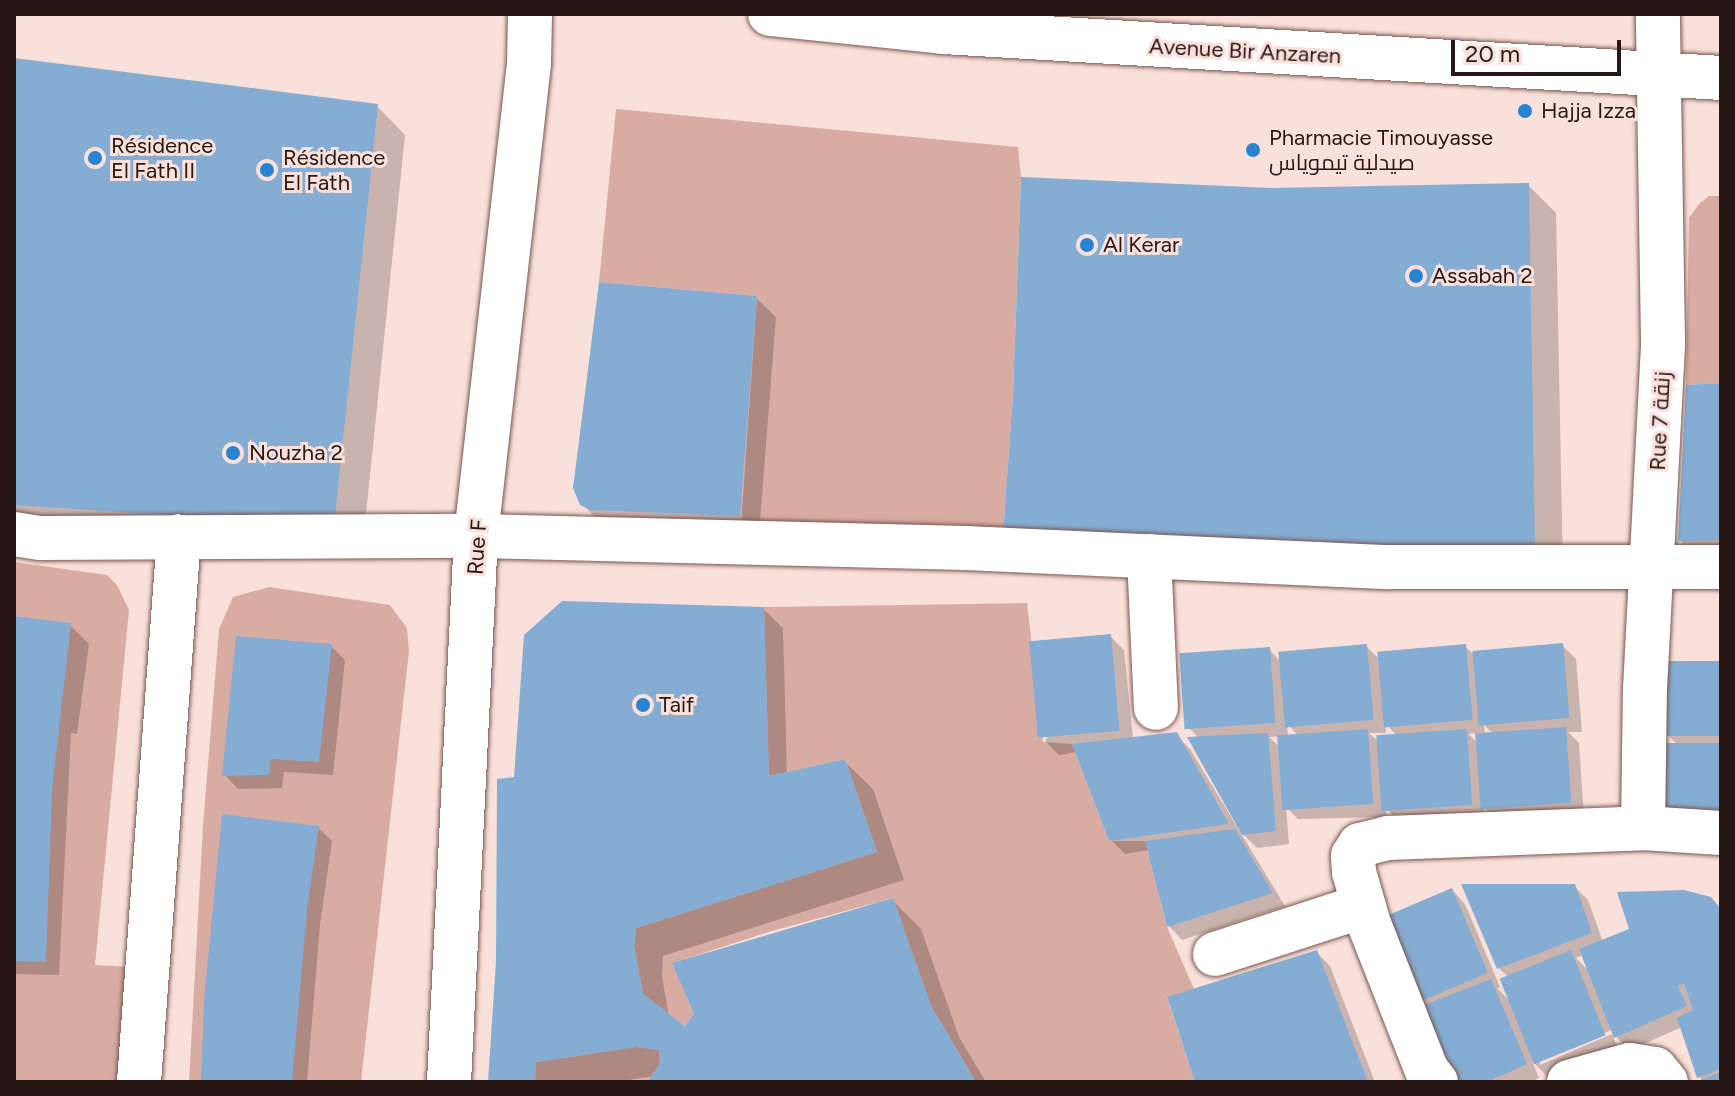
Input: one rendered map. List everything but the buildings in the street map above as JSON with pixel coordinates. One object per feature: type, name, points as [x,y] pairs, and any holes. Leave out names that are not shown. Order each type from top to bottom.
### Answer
[{"type":"street","name":"Rue F","points":[[449,1082],[476,536],[529,63],[530,14]]},
{"type":"street","name":"Avenue Bir Anzaren","points":[[770,14],[943,32],[1721,78]]},
{"type":"street","name":"Rue 7 زنقة","points":[[1643,828],[1645,689],[1663,342],[1658,14]]},
{"type":"street","points":[[14,534],[40,538],[476,536],[1149,556],[1389,567],[1721,567]]},
{"type":"street","points":[[139,1082],[179,536]]},
{"type":"street","points":[[1149,556],[1156,708]]},
{"type":"street","points":[[1436,1082],[1423,1061],[1363,906],[1353,856],[1360,845],[1376,839],[1643,828],[1721,833]]},
{"type":"street","points":[[1215,954],[1363,906]]},
{"type":"street","points":[[1569,1082],[1630,1065],[1655,1069],[1666,1082]]},
{"type":"shaded area","points":[[616,109],[1018,147],[1021,177],[1013,394],[1003,534],[741,525],[757,296],[599,282]]},
{"type":"shaded area","points":[[1709,196],[1721,196],[1721,383],[1686,385],[1689,218]]},
{"type":"shaded area","points":[[14,562],[107,575],[117,585],[129,610],[95,965],[148,968],[139,1082],[14,1082]]},
{"type":"shaded area","points":[[269,587],[390,605],[407,628],[409,651],[361,1082],[189,1082],[203,825],[219,629],[233,597]]},
{"type":"shaded area","points":[[1027,603],[1043,742],[1072,744],[1109,841],[1145,841],[1167,927],[1194,989],[1167,998],[1195,1082],[976,1082],[931,1006],[893,898],[772,931],[673,963],[694,1014],[685,1026],[643,994],[634,946],[636,928],[877,852],[845,759],[769,776],[764,607]]},
{"type":"shaded area","points":[[636,1047],[659,1050],[659,1065],[647,1082],[535,1082],[536,1062]]},
{"type":"place","name":"Hajja Izza","points":[[1525,111]]},
{"type":"place","name":"Pharmacie Timouyasse صيدلية تيموياس","points":[[1253,150]]},
{"type":"place","name":"Résidence El Fath II","points":[[95,158]]},
{"type":"place","name":"Résidence El Fath","points":[[267,170]]},
{"type":"place","name":"Al Kerar","points":[[1087,245]]},
{"type":"place","name":"Assabah 2","points":[[1416,276]]},
{"type":"place","name":"Nouzha 2","points":[[233,453]]},
{"type":"place","name":"Taif","points":[[643,705]]}]
